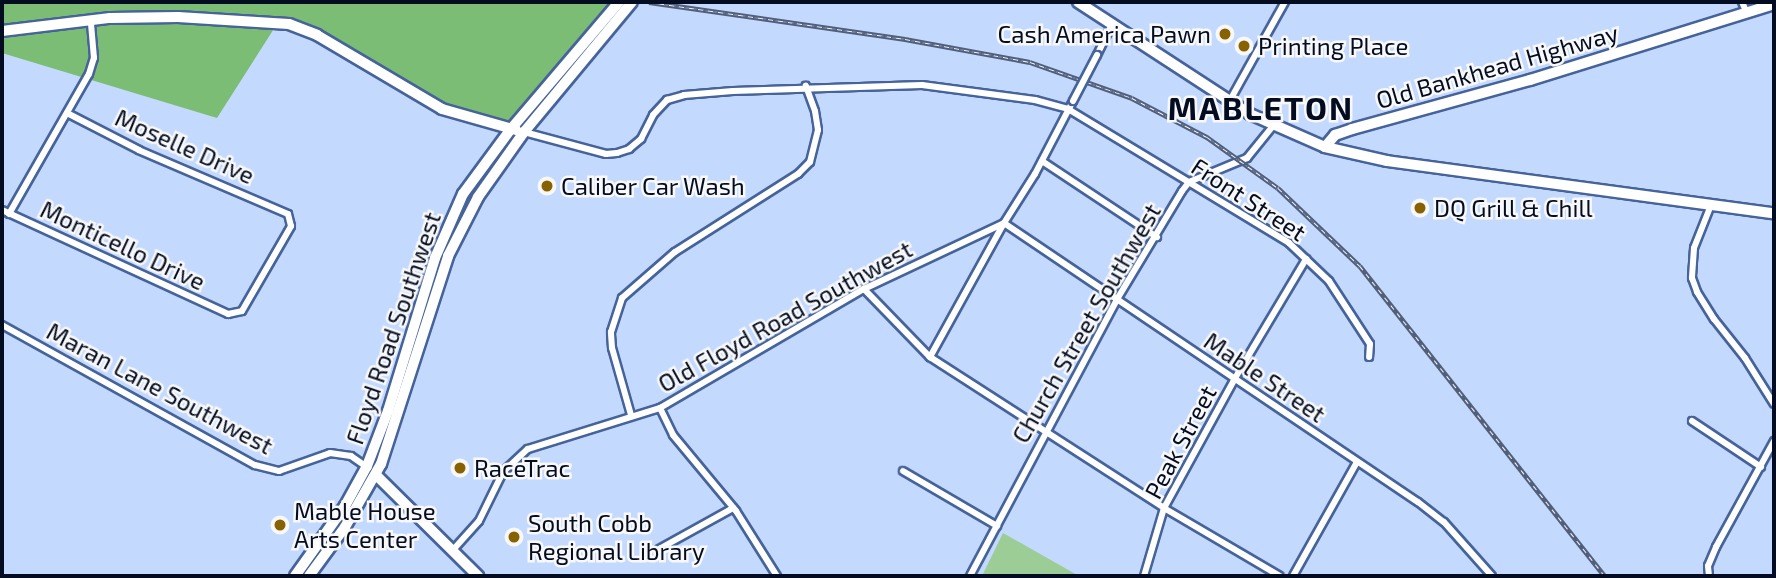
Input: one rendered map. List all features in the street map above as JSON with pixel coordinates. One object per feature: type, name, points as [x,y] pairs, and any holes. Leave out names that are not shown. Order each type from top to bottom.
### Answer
[{"type":"main road","name":"Floyd Road Southwest","points":[[309,576],[345,527],[376,475],[394,431],[442,275],[457,237],[484,187],[611,19],[619,2]]},
{"type":"main road","name":"Floyd Road Southwest","points":[[295,576],[345,506],[367,467],[446,229],[463,194],[511,129],[611,19],[632,2]]},
{"type":"main road","points":[[1078,2],[1229,102],[1273,126],[1325,147],[1391,162],[1774,213]]},
{"type":"main road","name":"Old Bankhead Highway","points":[[1325,147],[1335,135],[1530,80],[1744,6],[1774,4]]},
{"type":"main road","points":[[2,31],[92,21],[178,17],[289,24],[317,34],[442,109],[524,132]]},
{"type":"main road","points":[[376,475],[478,576]]},
{"type":"street","points":[[1229,102],[1285,2]]},
{"type":"street","points":[[9,214],[93,65],[92,21]]},
{"type":"street","points":[[930,357],[1004,223],[1042,161],[1112,24]]},
{"type":"street","name":"Front Street","points":[[524,132],[607,153],[617,153],[635,145],[661,105],[675,97],[806,86],[922,85],[1010,94],[1068,110],[1289,243],[1329,281],[1348,308],[1370,344],[1369,357]]},
{"type":"street","points":[[632,415],[612,348],[611,332],[622,298],[675,252],[805,168],[814,154],[818,130],[815,111],[806,86]]},
{"type":"street","name":"Moselle Drive","points":[[67,113],[139,149],[288,214],[292,219],[288,233],[242,312],[228,314]]},
{"type":"street","points":[[1189,182],[1247,158],[1273,126]]},
{"type":"street","points":[[1042,161],[1157,237]]},
{"type":"street","name":"Church Street Southwest","points":[[970,576],[1116,301],[1189,182]]},
{"type":"street","points":[[1711,205],[1694,248],[1692,278],[1697,292],[1714,319],[1745,358],[1774,404]]},
{"type":"street","name":"Monticello Drive","points":[[2,210],[228,314]]},
{"type":"street","name":"Old Floyd Road Southwest","points":[[452,551],[479,521],[503,472],[516,457],[528,449],[660,408],[864,289],[1004,223]]},
{"type":"street","name":"Mable Street","points":[[1004,223],[1444,522],[1492,576]]},
{"type":"street","name":"Peak Street","points":[[1144,576],[1164,508],[1234,380],[1306,260]]},
{"type":"street","points":[[864,289],[930,357],[1164,508],[1280,576]]},
{"type":"street","name":"Maran Lane Southwest","points":[[2,325],[255,465],[279,471],[330,453],[351,456],[376,475]]},
{"type":"street","points":[[660,408],[681,445],[733,508],[777,576]]},
{"type":"street","points":[[1692,421],[1761,467]]},
{"type":"street","points":[[1709,576],[1708,566],[1716,547],[1774,440]]},
{"type":"street","points":[[1293,576],[1357,462]]},
{"type":"street","points":[[903,471],[997,526]]},
{"type":"street","points":[[659,549],[733,508]]},
{"type":"green space","points":[[2,2],[612,2],[513,128],[484,124],[381,74],[326,40],[277,24],[217,118],[2,53]]},
{"type":"green space","points":[[1003,533],[1079,576],[982,576]]},
{"type":"railway","points":[[649,2],[905,39],[1030,62],[1132,98],[1207,137],[1278,188],[1360,266],[1605,576]]},
{"type":"place","name":"Cash America Pawn","points":[[1225,34]]},
{"type":"place","name":"Printing Place","points":[[1244,46]]},
{"type":"place","name":"Caliber Car Wash","points":[[547,186]]},
{"type":"place","name":"DQ Grill & Chill","points":[[1420,208]]},
{"type":"place","name":"RaceTrac","points":[[460,468]]},
{"type":"place","name":"Mable House Arts Center","points":[[280,525]]},
{"type":"place","name":"South Cobb Regional Library","points":[[514,537]]},
{"type":"district","name":"MABLETON","points":[[1261,107]]}]
